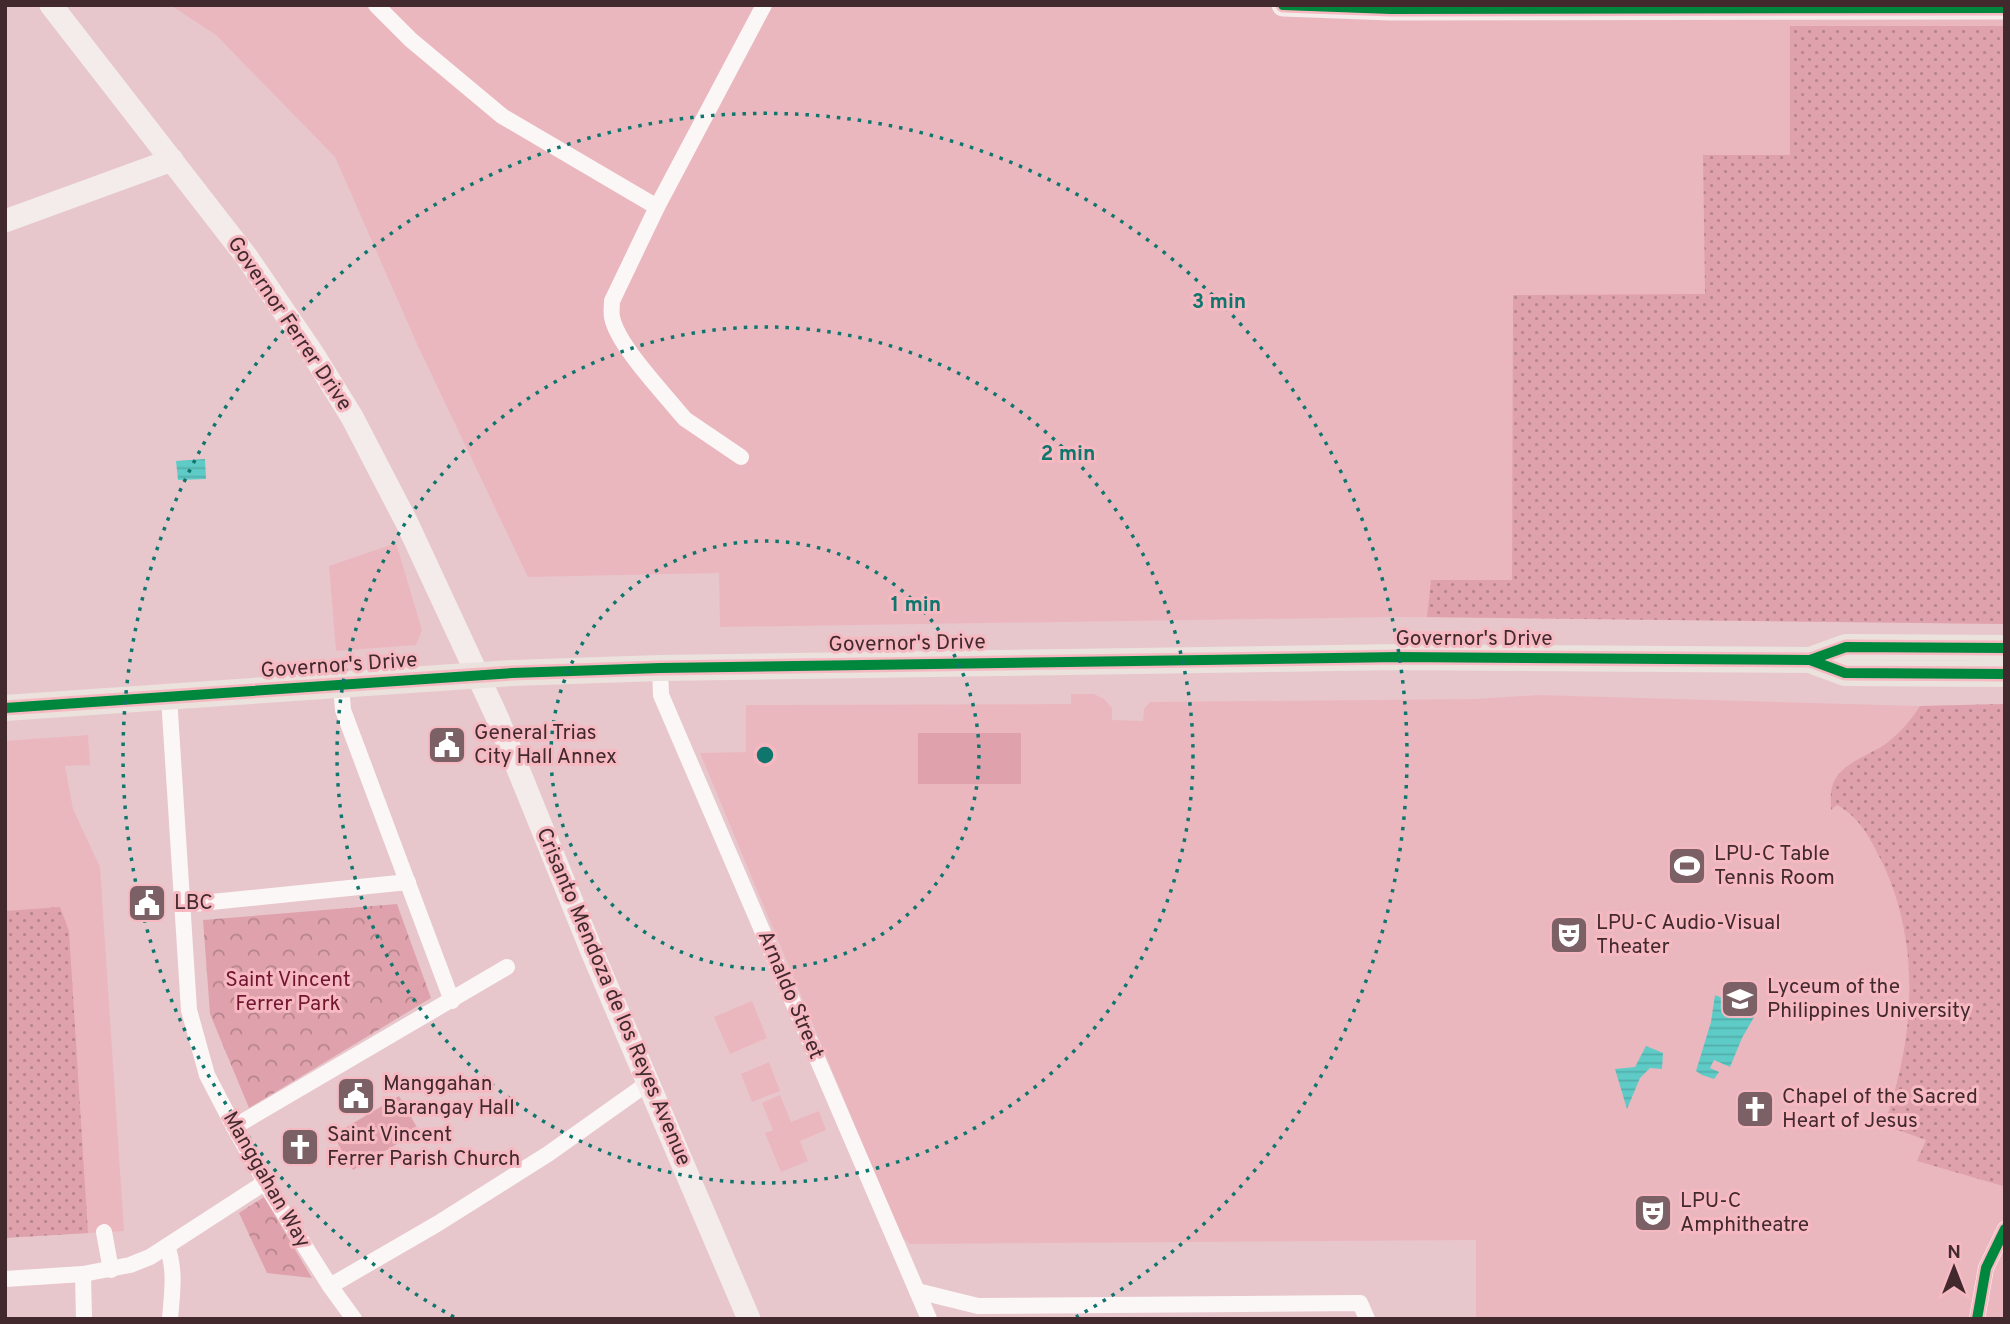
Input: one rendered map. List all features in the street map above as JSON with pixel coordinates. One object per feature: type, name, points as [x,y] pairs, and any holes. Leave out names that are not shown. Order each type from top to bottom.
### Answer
[{"type":"main road","name":"Governor Ferrer Drive","points":[[51,5],[246,256],[313,354],[352,417],[407,523],[476,675]]},
{"type":"main road","points":[[1283,5],[1391,9],[2005,8]]},
{"type":"main road","points":[[5,221],[172,160]]},
{"type":"main road","name":"Governor's Drive","points":[[1810,660],[1846,647],[2005,648]]},
{"type":"main road","name":"Governor's Drive","points":[[5,708],[476,675],[660,668],[1372,657],[1810,660],[1845,673],[2005,674]]},
{"type":"main road","name":"Crisanto Mendoza de los Reyes Avenue","points":[[476,675],[497,717],[749,1319]]},
{"type":"street","points":[[376,5],[411,40],[502,116],[657,207]]},
{"type":"street","points":[[741,457],[685,419],[678,411],[634,356],[612,318],[612,301],[657,207],[764,5]]},
{"type":"street","name":"Arnaldo Street","points":[[660,668],[661,695],[929,1319]]},
{"type":"street","points":[[341,685],[343,710],[452,1000]]},
{"type":"street","name":"Manggahan Way","points":[[169,697],[189,1010],[207,1075],[273,1196],[354,1319]]},
{"type":"street","points":[[183,905],[408,882]]},
{"type":"street","points":[[234,1127],[507,967]]},
{"type":"street","points":[[330,1286],[437,1224],[548,1154],[648,1083]]},
{"type":"street","points":[[5,1279],[111,1270],[150,1257],[258,1187]]},
{"type":"street","points":[[1977,1319],[1986,1268],[2005,1229]]},
{"type":"street","points":[[104,1232],[111,1270]]},
{"type":"street","points":[[167,1247],[174,1278],[170,1319]]},
{"type":"street","points":[[83,1274],[84,1319]]},
{"type":"street","points":[[917,1292],[980,1312],[1288,1312],[1360,1303],[1367,1319]]},
{"type":"shaded area","points":[[170,5],[2005,5],[2005,624],[1398,617],[720,627],[719,573],[528,577],[417,344],[335,157],[216,35]]},
{"type":"shaded area","points":[[396,543],[422,630],[416,645],[336,651],[329,566]]},
{"type":"shaded area","points":[[1071,694],[1094,694],[1104,699],[1112,708],[1112,720],[1143,721],[1144,709],[1150,702],[1475,699],[1538,695],[1920,706],[2005,704],[2005,1319],[1476,1319],[1476,1240],[910,1244],[901,1236],[700,753],[746,752],[746,705],[1071,704]]},
{"type":"shaded area","points":[[88,735],[90,765],[65,766],[73,809],[100,867],[124,1231],[5,1238],[5,741]]},
{"type":"shaded area","points":[[752,1001],[767,1038],[730,1054],[714,1017]]},
{"type":"shaded area","points":[[769,1062],[780,1091],[752,1102],[741,1074]]},
{"type":"shaded area","points":[[780,1095],[791,1122],[819,1111],[826,1130],[800,1141],[808,1161],[781,1172],[765,1133],[773,1130],[762,1103]]},
{"type":"green space","points":[[1790,26],[2005,26],[2005,624],[1427,617],[1431,580],[1512,580],[1513,295],[1705,294],[1703,155],[1790,155]]},
{"type":"green space","points":[[2005,704],[2003,1186],[1917,1161],[1926,1140],[1884,1125],[1902,1058],[1907,1024],[1908,956],[1903,923],[1894,890],[1872,842],[1863,828],[1845,810],[1837,805],[1831,810],[1831,798],[1835,779],[1841,772],[1892,739],[1920,706]]},
{"type":"green space","points":[[918,733],[1021,733],[1021,784],[918,784]]},
{"type":"green space","name":"Saint Vincent Ferrer Park","points":[[397,904],[431,998],[249,1108],[210,1014],[203,920]]},
{"type":"green space","points":[[60,907],[69,931],[88,1233],[5,1238],[5,911]]},
{"type":"green space","points":[[399,1096],[419,1131],[353,1170],[333,1135]]},
{"type":"green space","points":[[264,1197],[312,1278],[267,1273],[239,1213]]},
{"type":"water","points":[[205,459],[206,479],[178,480],[176,461]]},
{"type":"water","points":[[1715,995],[1757,1012],[1730,1067],[1714,1060],[1710,1068],[1719,1072],[1714,1079],[1696,1071],[1711,1022]]},
{"type":"water","points":[[1646,1046],[1663,1053],[1662,1069],[1650,1068],[1640,1078],[1627,1109],[1615,1069],[1635,1067]]},
{"type":"cycle path","points":[[1283,5],[1391,9],[2005,8]]},
{"type":"cycle path","points":[[1810,660],[1846,647],[2005,648]]},
{"type":"cycle path","points":[[5,708],[512,673],[660,668],[1399,657],[1810,660],[1845,673],[2005,674]]},
{"type":"cycle path","points":[[1977,1319],[1986,1268],[2005,1229]]},
{"type":"place","name":"General Trias City Hall Annex","points":[[447,745]]},
{"type":"place","name":"LPU-C Table Tennis Room","points":[[1687,866]]},
{"type":"place","name":"LBC","points":[[147,903]]},
{"type":"place","name":"LPU-C Audio-Visual Theater","points":[[1569,935]]},
{"type":"place","name":"Lyceum of the Philippines University","points":[[1740,999]]},
{"type":"place","name":"Manggahan Barangay Hall","points":[[356,1096]]},
{"type":"place","name":"Chapel of the Sacred Heart of Jesus","points":[[1755,1109]]},
{"type":"place","name":"Saint Vincent Ferrer Parish Church","points":[[300,1147]]},
{"type":"place","name":"LPU-C Amphitheatre","points":[[1653,1213]]}]
